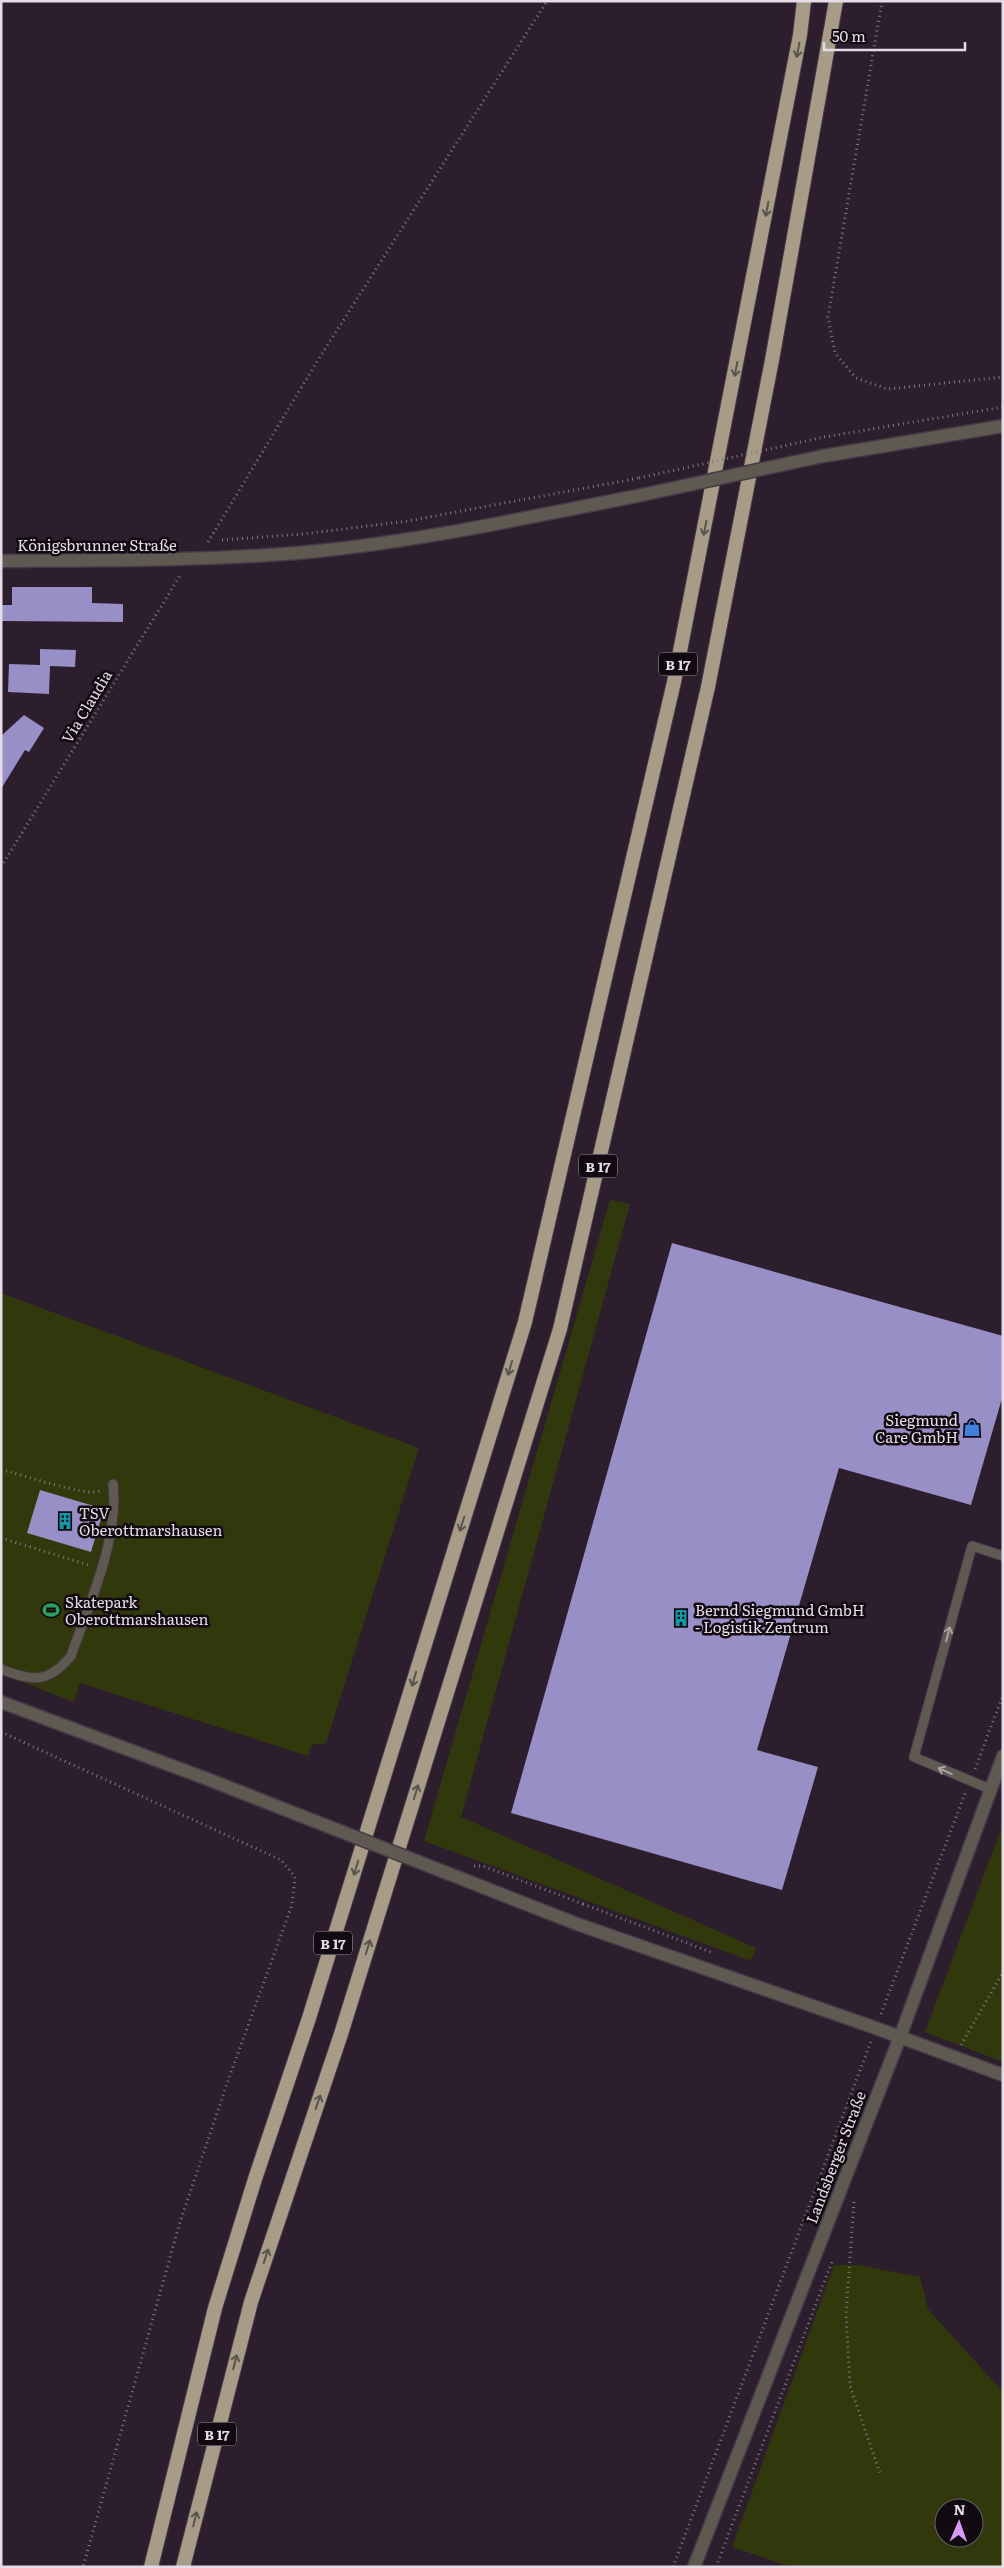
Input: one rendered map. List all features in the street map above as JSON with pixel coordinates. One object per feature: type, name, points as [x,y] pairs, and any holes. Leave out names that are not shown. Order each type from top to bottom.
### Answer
[{"type":"highway","name":"B 17","points":[[151,2567],[218,2299],[254,2179],[309,2018],[525,1322],[674,682],[782,132],[800,35],[804,1]]},
{"type":"highway","name":"B 17","points":[[183,2567],[251,2302],[341,2034],[560,1329],[710,678],[772,360],[836,1]]},
{"type":"street","name":"Königsbrunner Straße","points":[[1,561],[193,559],[298,553],[420,538],[637,496],[823,456],[1003,426]]},
{"type":"street","points":[[1,1702],[202,1777],[577,1924],[900,2036],[1003,2075]]},
{"type":"street","name":"Landsberger Straße","points":[[694,2567],[900,2036],[1003,1756]]},
{"type":"lane","points":[[1,1669],[30,1678],[45,1678],[59,1670],[71,1656],[110,1534],[115,1505],[113,1484]]},
{"type":"lane","points":[[990,1789],[914,1758],[972,1546],[1003,1556]]},
{"type":"path","points":[[547,1],[318,360],[209,541],[303,534],[408,521],[639,478],[824,437],[1003,407]]},
{"type":"path","points":[[882,1],[828,317],[835,353],[856,378],[887,388],[1003,377]]},
{"type":"path","name":"Via Claudia","points":[[1,867],[174,583],[193,559]]},
{"type":"path","points":[[1,1470],[23,1474],[84,1492],[97,1492],[113,1484]]},
{"type":"path","points":[[1,1538],[100,1568]]},
{"type":"path","points":[[673,2567],[1003,1695]]},
{"type":"path","points":[[1,1732],[280,1860],[295,1877],[292,1905],[229,2078],[180,2222],[83,2567]]},
{"type":"path","points":[[955,2057],[1003,1972]]},
{"type":"path","points":[[854,2200],[846,2314],[850,2386],[880,2473]]},
{"type":"green space","points":[[610,1200],[630,1204],[461,1817],[756,1948],[751,1961],[424,1841]]},
{"type":"green space","points":[[1,1293],[419,1448],[326,1743],[312,1745],[308,1756],[80,1683],[74,1702],[1,1674]]},
{"type":"green space","points":[[1003,1824],[1003,2062],[925,2032]]},
{"type":"green space","points":[[834,2265],[858,2265],[920,2277],[928,2309],[1003,2392],[1003,2567],[792,2567],[732,2547]]},
{"type":"building","points":[[12,587],[92,587],[92,603],[123,604],[123,622],[1,621],[1,605],[12,605]]},
{"type":"building","points":[[40,649],[76,650],[75,667],[50,666],[49,694],[8,692],[9,664],[40,665]]},
{"type":"building","points":[[24,715],[44,728],[29,752],[25,750],[1,789],[1,736]]},
{"type":"building","name":"Bernd Siegmund GmbH - Logistik Zentrum","points":[[672,1243],[1003,1336],[1003,1395],[971,1505],[839,1468],[757,1750],[818,1767],[782,1890],[511,1813]]},
{"type":"building","name":"TSV Oberottmarshausen","points":[[40,1490],[104,1509],[91,1552],[27,1533]]},
{"type":"place","name":"Siegmund Care GmbH","points":[[972,1428]]},
{"type":"place","name":"TSV Oberottmarshausen","points":[[65,1521]]},
{"type":"place","name":"Skatepark Oberottmarshausen","points":[[51,1610]]},
{"type":"place","name":"Bernd Siegmund GmbH - Logistik Zentrum","points":[[681,1618]]}]
